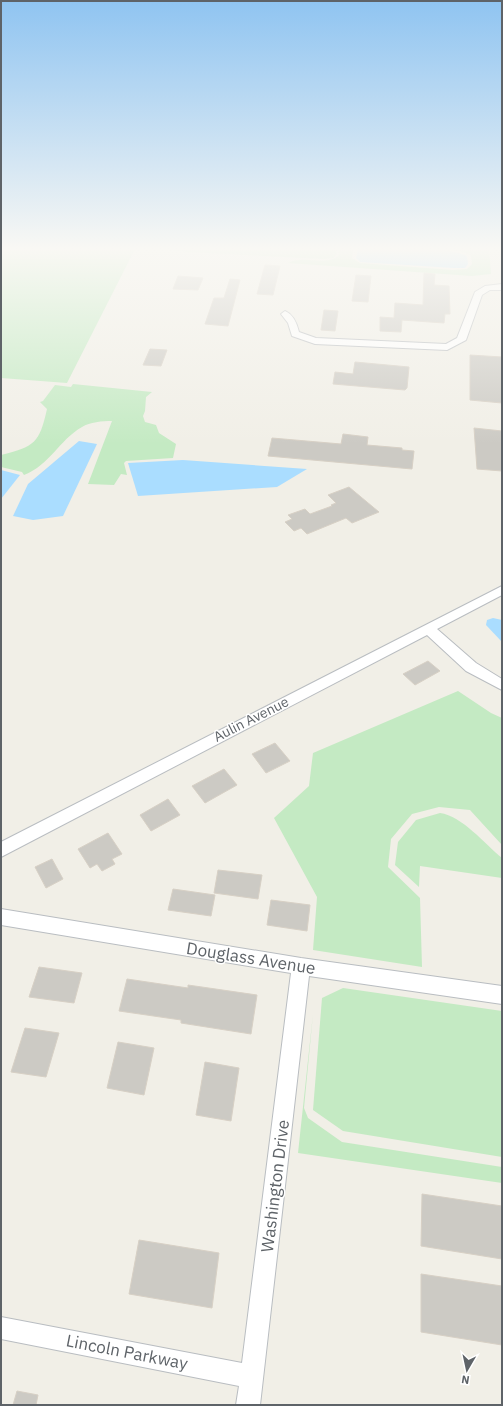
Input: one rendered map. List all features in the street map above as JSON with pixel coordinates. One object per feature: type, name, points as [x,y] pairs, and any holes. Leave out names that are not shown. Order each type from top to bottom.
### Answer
[{"type":"street","points":[[285,314],[292,322],[294,334],[315,341],[448,347],[461,340],[471,313]]},
{"type":"street","name":"Aulin Avenue","points":[[1,850],[502,590]]},
{"type":"street","points":[[428,628],[471,667],[502,685]]},
{"type":"street","name":"Douglass Avenue","points":[[1,917],[301,966],[502,995]]},
{"type":"street","name":"Washington Drive","points":[[248,1405],[301,966]]},
{"type":"street","name":"Lincoln Parkway","points":[[1,1328],[252,1377]]},
{"type":"green space","points":[[1,313],[103,313],[67,383],[1,378]]},
{"type":"green space","points":[[73,384],[152,392],[146,397],[143,416],[145,422],[156,425],[159,433],[176,444],[173,458],[126,461],[124,463],[127,475],[121,474],[114,485],[88,484],[112,421],[104,421],[85,425],[74,432],[48,459],[33,471],[24,475],[22,472],[1,467],[1,455],[28,446],[38,437],[47,409],[40,402],[43,401],[55,385],[71,387]]},
{"type":"green space","points":[[458,691],[491,713],[502,718],[502,845],[470,810],[439,807],[412,814],[391,839],[388,867],[420,898],[422,967],[313,950],[317,897],[274,818],[309,786],[313,753]]},
{"type":"green space","points":[[440,813],[457,819],[473,831],[502,858],[502,878],[420,866],[419,887],[395,865],[398,842],[416,820]]},
{"type":"green space","points":[[343,988],[502,1011],[502,1157],[343,1131],[313,1110],[322,998]]},
{"type":"green space","points":[[313,1014],[304,1108],[308,1118],[342,1142],[502,1167],[502,1183],[298,1153]]},
{"type":"water","points":[[79,441],[97,444],[63,516],[33,520],[13,516],[28,484]]},
{"type":"water","points":[[183,460],[307,469],[277,487],[138,496],[128,463]]},
{"type":"water","points":[[1,470],[20,475],[1,499]]},
{"type":"water","points":[[493,618],[502,620],[502,642],[486,625],[487,620]]},
{"type":"building","points":[[209,313],[231,313],[228,326],[205,324]]},
{"type":"building","points":[[324,313],[338,313],[335,331],[321,330]]},
{"type":"building","points":[[394,313],[450,313],[450,314],[445,314],[444,323],[402,320],[401,332],[380,331],[380,317],[394,318]]},
{"type":"building","points":[[150,349],[167,350],[161,366],[143,365]]},
{"type":"building","points":[[470,355],[502,357],[502,403],[470,400]]},
{"type":"building","points":[[355,362],[409,367],[407,388],[405,390],[333,384],[335,372],[353,374]]},
{"type":"building","points":[[474,428],[502,431],[502,471],[477,469]]},
{"type":"building","points":[[343,434],[368,437],[367,445],[402,448],[402,450],[414,451],[412,469],[268,456],[272,438],[341,444]]},
{"type":"building","points":[[349,487],[379,512],[352,523],[346,518],[307,534],[301,528],[294,531],[285,522],[292,519],[288,515],[305,509],[310,514],[332,506],[331,505],[336,503],[328,495]]},
{"type":"building","points":[[428,661],[440,671],[415,685],[403,674]]},
{"type":"building","points":[[275,743],[290,761],[266,773],[252,754]]},
{"type":"building","points":[[224,769],[237,785],[205,803],[192,786]]},
{"type":"building","points":[[168,799],[180,815],[151,831],[140,815]]},
{"type":"building","points":[[108,833],[122,854],[112,859],[115,864],[102,871],[97,864],[90,868],[78,849]]},
{"type":"building","points":[[52,859],[63,879],[46,888],[35,867]]},
{"type":"building","points":[[218,870],[262,875],[258,899],[214,893]]},
{"type":"building","points":[[173,889],[215,895],[211,916],[168,910]]},
{"type":"building","points":[[271,900],[310,905],[307,931],[267,925]]},
{"type":"building","points":[[39,967],[82,973],[74,1003],[29,997]]},
{"type":"building","points":[[127,979],[188,988],[188,985],[257,995],[251,1034],[181,1023],[181,1020],[119,1011]]},
{"type":"building","points":[[25,1028],[59,1033],[46,1077],[11,1072]]},
{"type":"building","points":[[118,1042],[154,1048],[144,1095],[107,1088]]},
{"type":"building","points":[[205,1062],[239,1068],[231,1121],[196,1115]]},
{"type":"building","points":[[422,1194],[502,1206],[502,1259],[421,1246]]},
{"type":"building","points":[[139,1240],[219,1253],[212,1308],[129,1294]]},
{"type":"building","points":[[421,1274],[502,1286],[502,1345],[421,1332]]},
{"type":"building","points":[[17,1391],[38,1395],[36,1405],[13,1405]]}]
